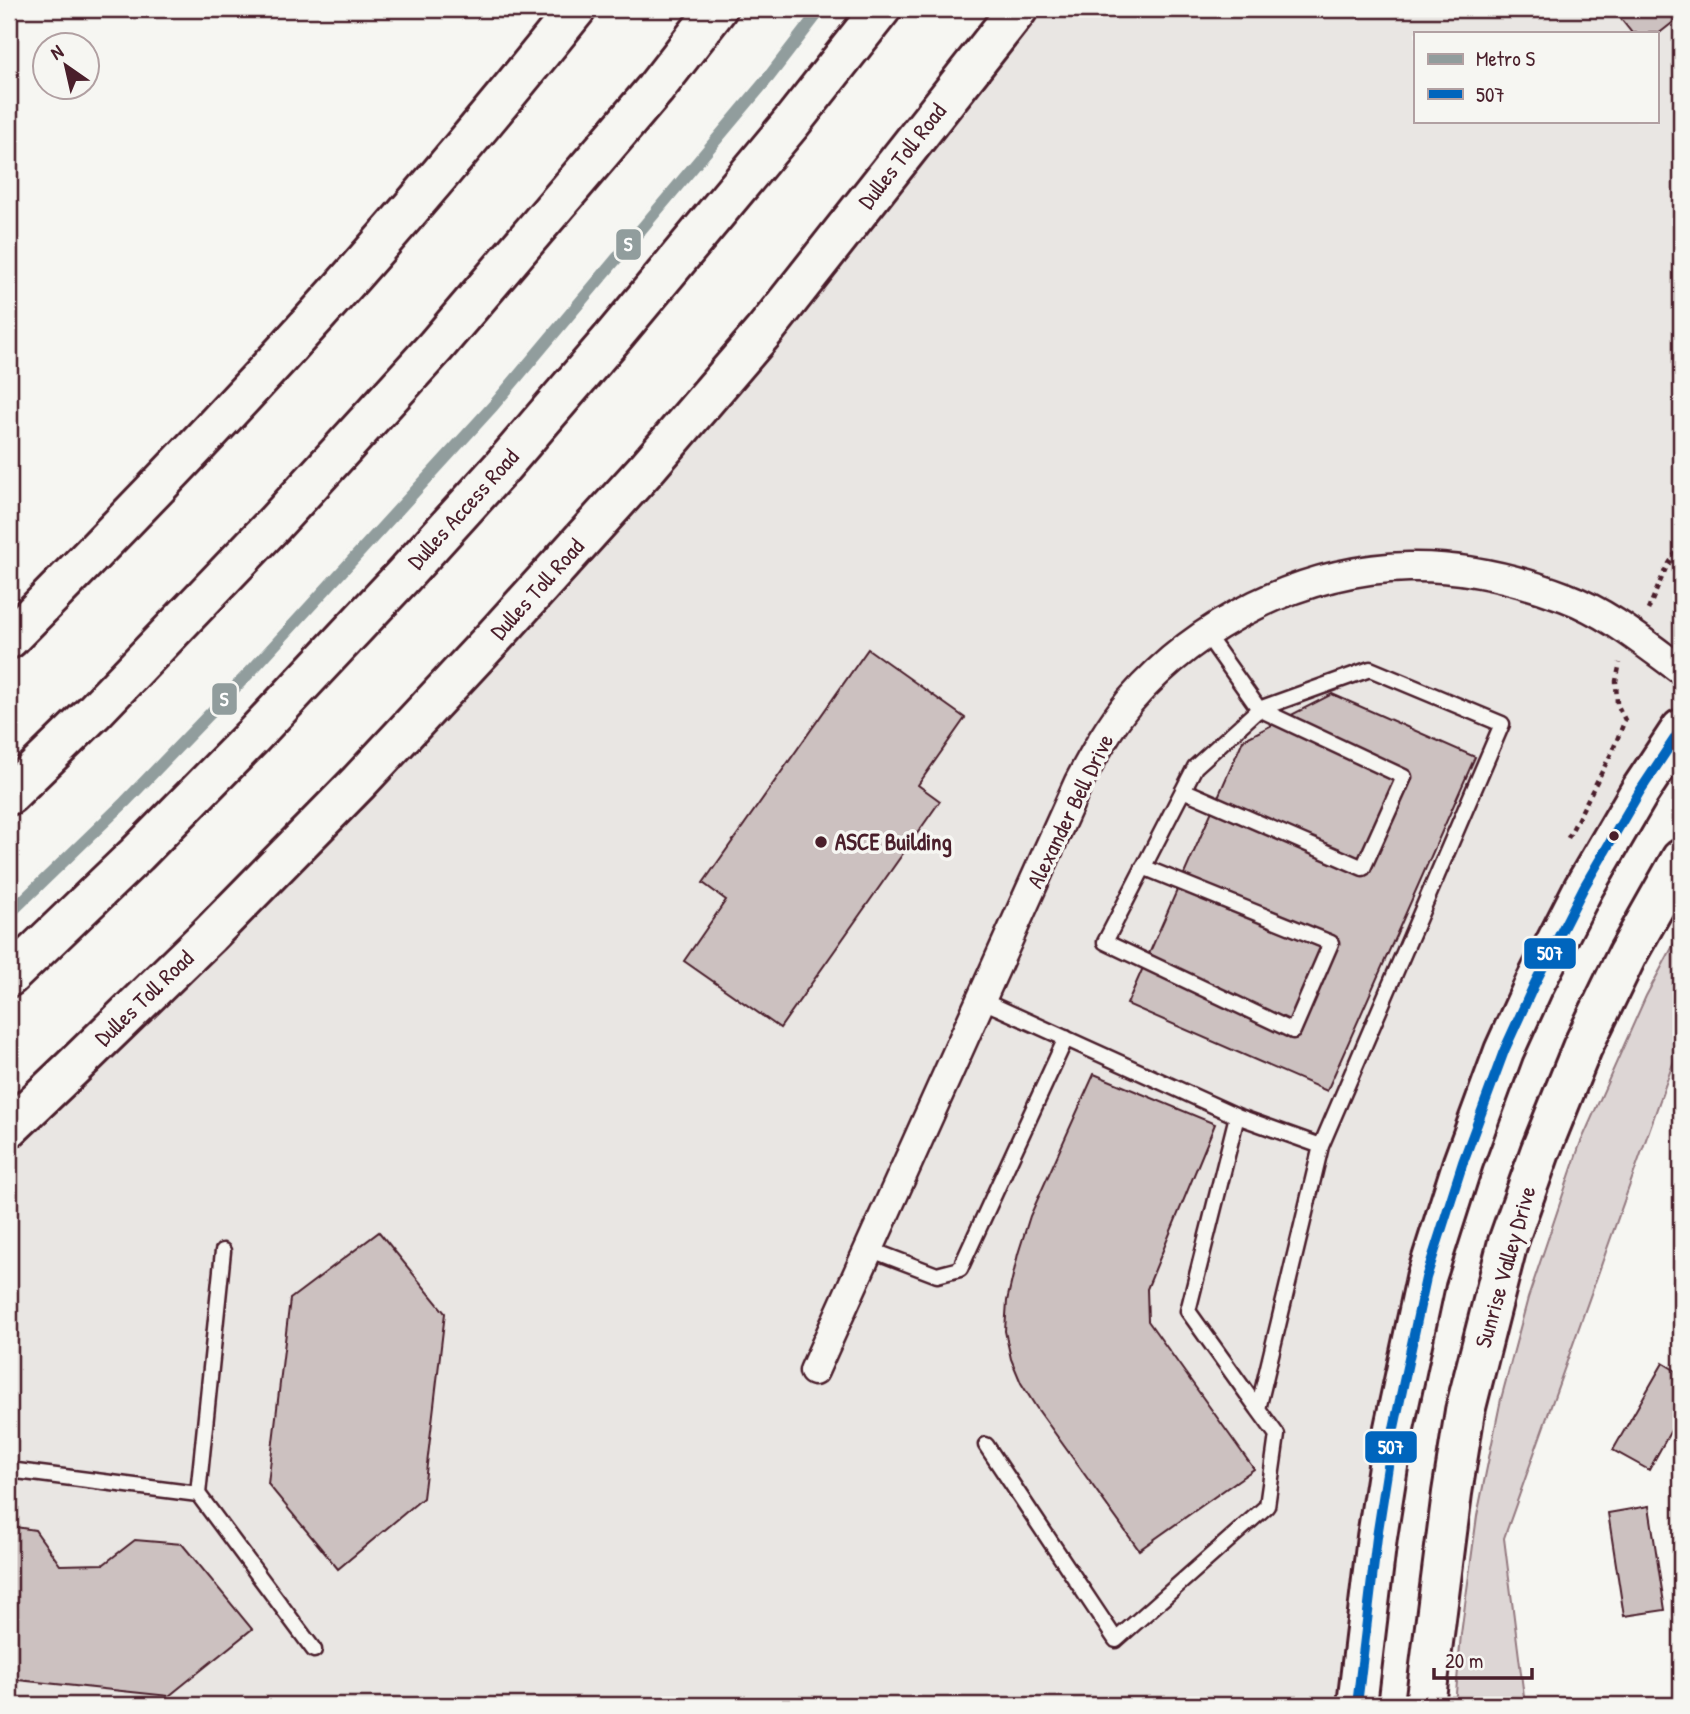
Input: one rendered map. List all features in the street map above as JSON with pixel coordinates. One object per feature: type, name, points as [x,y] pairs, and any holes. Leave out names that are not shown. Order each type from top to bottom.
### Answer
[{"type":"main road","points":[[9,639],[245,394],[391,232],[576,9]]},
{"type":"main road","points":[[9,795],[93,713],[264,534],[436,346],[655,89],[717,9]]},
{"type":"main road","name":"Dulles Access Road","points":[[9,976],[137,854],[252,737],[404,575],[614,336],[792,122],[881,9]]},
{"type":"main road","name":"Dulles Toll Road","points":[[9,1128],[209,935],[359,782],[647,468],[766,329],[1018,9]]},
{"type":"main road","points":[[1357,1705],[1377,1537],[1394,1428],[1426,1278],[1463,1162],[1504,1051],[1540,972],[1584,887],[1640,791],[1681,729]]},
{"type":"main road","name":"Sunrise Valley Drive","points":[[1425,1705],[1465,1411],[1508,1242],[1540,1152],[1582,1048],[1627,956],[1681,859]]},
{"type":"street","name":"Alexander Bell Drive","points":[[814,1371],[1079,782],[1099,745],[1130,702],[1164,667],[1206,634],[1253,606],[1306,584],[1358,572],[1409,567],[1461,570],[1519,581],[1567,598],[1613,621],[1681,670]]},
{"type":"lane","points":[[1183,790],[1363,868],[1404,778],[1259,709],[1206,634]]},
{"type":"lane","points":[[1143,867],[1331,943],[1293,1031],[1105,942],[1143,867],[1195,767],[1259,709],[1370,669],[1502,724],[1321,1146],[1258,1409]]},
{"type":"lane","points":[[981,1000],[1237,1116],[1321,1146]]},
{"type":"lane","points":[[869,1250],[937,1275],[960,1269],[1066,1038]]},
{"type":"lane","points":[[986,1445],[1116,1640],[1267,1506],[1277,1435],[1188,1311],[1237,1116]]},
{"type":"lane","points":[[223,1251],[198,1494],[314,1650]]},
{"type":"lane","points":[[9,1470],[198,1494]]},
{"type":"path","points":[[1648,610],[1666,568],[1681,545]]},
{"type":"shaded area","points":[[1021,9],[1681,9],[1681,735],[1467,1148],[1359,1705],[9,1705],[9,1130],[356,785]]},
{"type":"shaded area","points":[[1681,931],[1681,1041],[1504,1538],[1525,1705],[1455,1705],[1461,1634],[1477,1516],[1501,1399],[1528,1298],[1580,1144],[1646,996]]},
{"type":"building","points":[[1613,9],[1681,9],[1681,16],[1658,34],[1658,32],[1631,32]]},
{"type":"building","name":"ASCE Building","points":[[868,649],[965,718],[918,785],[940,801],[780,1028],[684,961],[726,900],[703,883]]},
{"type":"building","points":[[1332,694],[1475,757],[1327,1091],[1127,1004],[1243,740]]},
{"type":"building","points":[[1094,1074],[1215,1124],[1147,1289],[1148,1321],[1254,1469],[1139,1550],[1021,1383],[1011,1359],[1005,1331],[1007,1301],[1030,1216]]},
{"type":"building","points":[[379,1232],[445,1313],[423,1498],[338,1569],[268,1484],[290,1299]]},
{"type":"building","points":[[1663,1363],[1681,1374],[1681,1404],[1672,1421],[1675,1423],[1649,1470],[1613,1450]]},
{"type":"building","points":[[1649,1506],[1665,1610],[1624,1616],[1608,1513]]},
{"type":"building","points":[[9,1526],[35,1530],[60,1565],[104,1564],[135,1540],[182,1544],[252,1629],[169,1696],[9,1679]]},
{"type":"metro line","name":"S","points":[[9,914],[125,802],[251,671],[493,406],[768,78],[821,9]]},
{"type":"transit line","name":"507","points":[[1357,1705],[1377,1537],[1394,1428],[1426,1278],[1463,1162],[1504,1051],[1534,985],[1584,887],[1640,791],[1681,729]]},
{"type":"place","name":"ASCE Building","points":[[821,842]]}]
